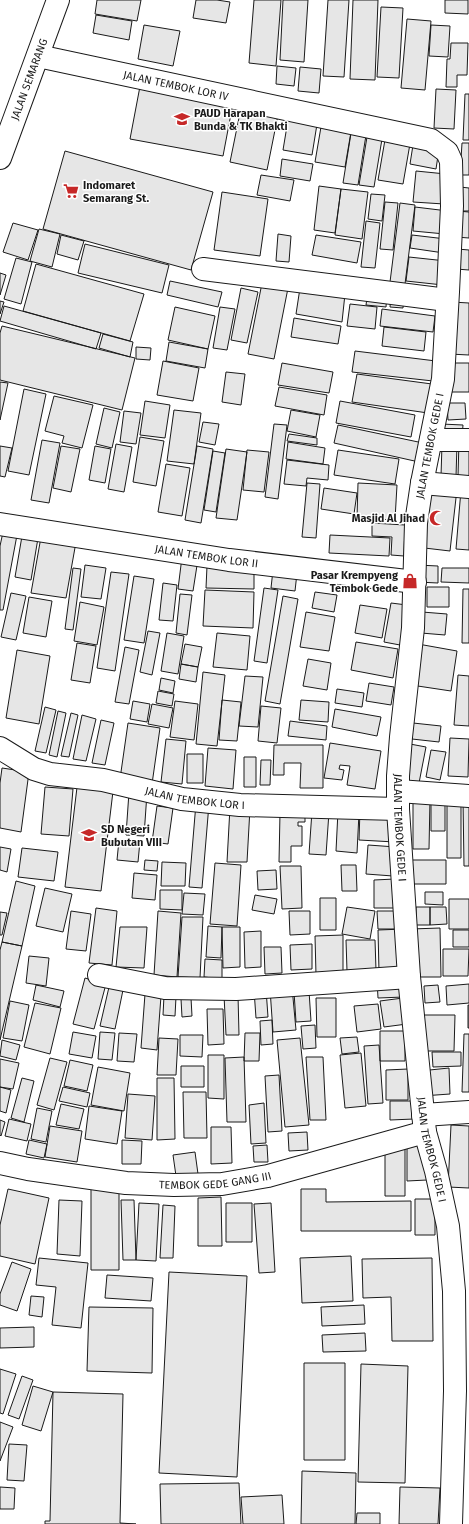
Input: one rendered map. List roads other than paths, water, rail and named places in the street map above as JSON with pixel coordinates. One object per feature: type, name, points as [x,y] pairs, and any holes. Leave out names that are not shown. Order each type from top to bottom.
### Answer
[{"type":"street","name":"JALAN SEMARANG","points":[[0,158],[58,0]]},
{"type":"street","name":"JALAN TEMBOK LOR IV","points":[[38,56],[431,140]]},
{"type":"street","name":"JALAN TEMBOK GEDE I","points":[[431,140],[447,152],[451,161],[452,206],[443,379],[422,482],[415,530],[413,628],[401,737],[398,800],[409,977],[424,1123],[448,1226],[454,1291],[455,1391],[451,1524]]},
{"type":"street","points":[[203,269],[447,300]]},
{"type":"street","points":[[431,440],[469,440]]},
{"type":"street","points":[[422,482],[469,487]]},
{"type":"street","name":"JALAN TEMBOK LOR II","points":[[0,524],[229,560],[414,582]]},
{"type":"street","name":"JALAN TEMBOK LOR I","points":[[0,748],[34,769],[50,774],[103,780],[182,799],[240,805],[398,800],[469,796]]},
{"type":"street","points":[[98,975],[165,988],[236,989],[409,977]]},
{"type":"street","name":"TEMBOK GEDE GANG III","points":[[0,1163],[28,1169],[126,1183],[174,1186],[222,1184],[268,1176],[424,1123],[469,1112]]},
{"type":"place","name":"PAUD Harapan Bunda & TK Bhakti","points":[[182,119]]},
{"type":"place","name":"Indomaret Semarang St.","points":[[71,191]]},
{"type":"place","name":"Masjid Al Jihad","points":[[437,518]]},
{"type":"place","name":"Pasar Krempyeng Tembok Gede","points":[[410,581]]},
{"type":"place","name":"SD Negeri Bubutan VIII","points":[[89,835]]}]
